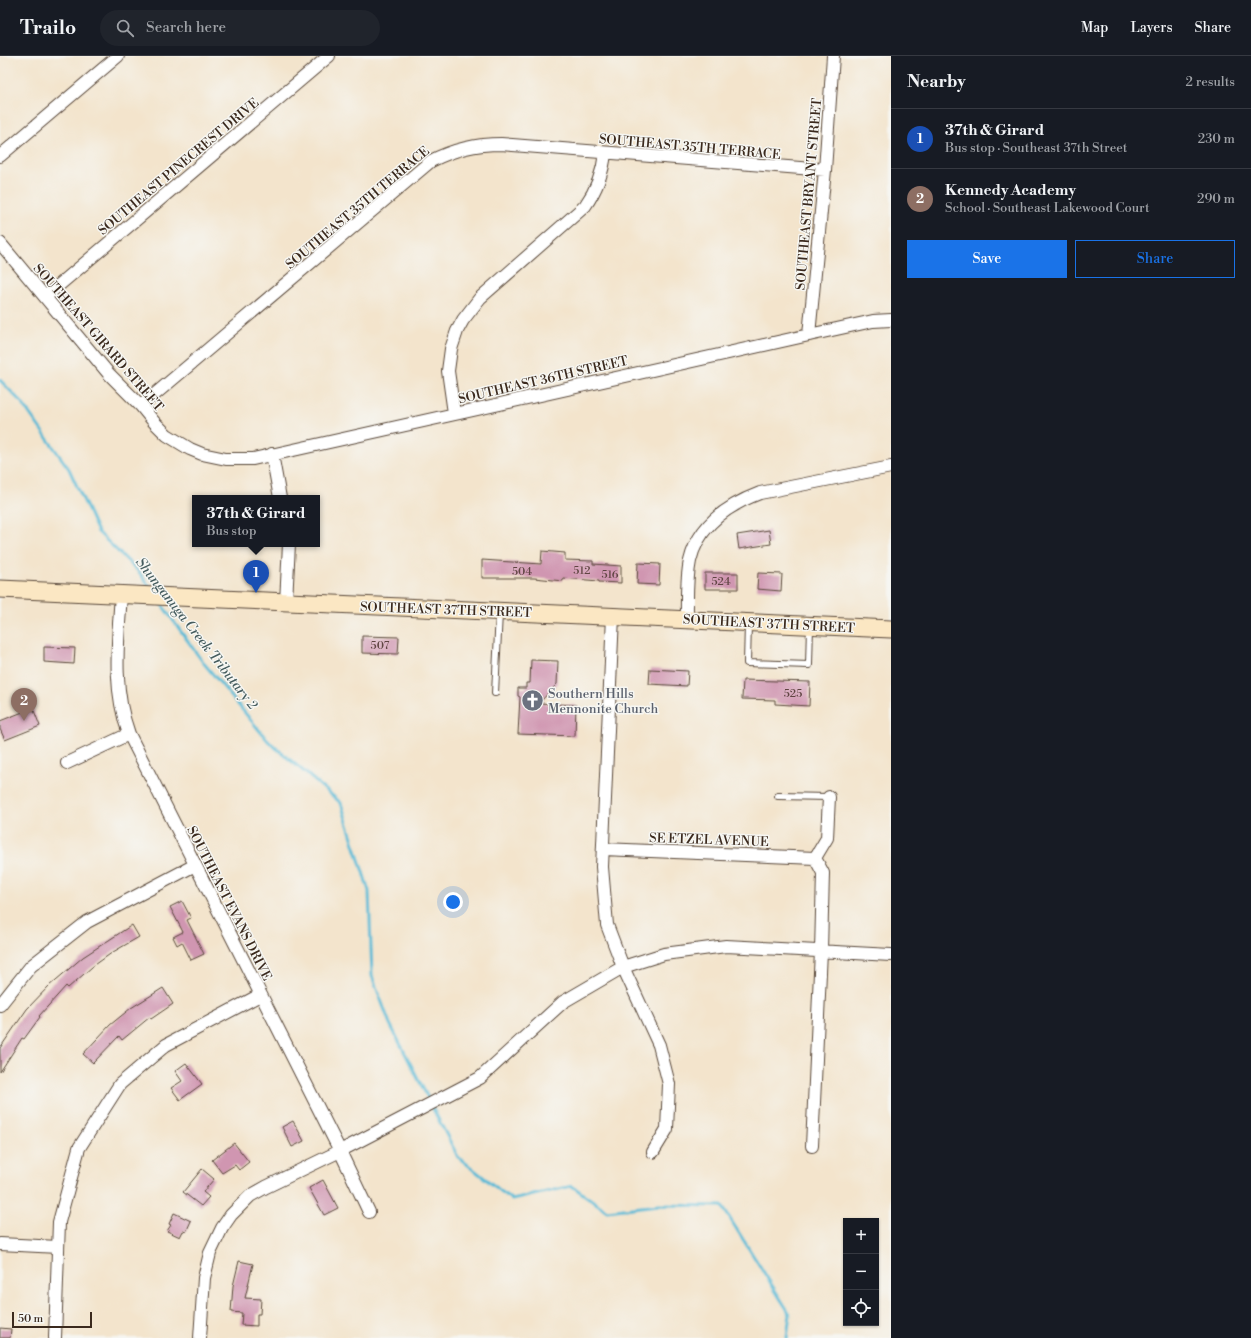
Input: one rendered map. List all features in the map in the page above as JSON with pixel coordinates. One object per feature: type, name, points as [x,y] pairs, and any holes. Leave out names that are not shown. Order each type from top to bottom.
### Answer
[{"type":"main road","name":"SOUTHEAST 37TH STREET","points":[[0,589],[891,629]]},
{"type":"street","points":[[0,156],[118,56]]},
{"type":"street","name":"SOUTHEAST PINECREST DRIVE","points":[[45,297],[328,56]]},
{"type":"street","name":"SOUTHEAST BRYANT STREET","points":[[809,334],[825,170],[833,56]]},
{"type":"street","name":"SOUTHEAST 35TH TERRACE","points":[[141,406],[431,161],[448,152],[461,148],[488,144],[825,170]]},
{"type":"street","points":[[454,413],[448,371],[451,348],[463,320],[480,298],[586,206],[600,181],[605,153]]},
{"type":"street","name":"SOUTHEAST GIRARD STREET","points":[[0,243],[109,374],[141,406],[154,422],[167,435],[190,449],[202,454]]},
{"type":"street","name":"SOUTHEAST 36TH STREET","points":[[202,454],[226,459],[244,460],[809,334],[873,321],[891,320]]},
{"type":"street","points":[[272,454],[279,495]]},
{"type":"street","points":[[687,619],[690,562],[694,548],[706,528],[715,518],[728,508],[760,493],[891,467]]},
{"type":"street","points":[[286,602],[289,547]]},
{"type":"street","name":"SOUTHEAST EVANS DRIVE","points":[[125,594],[117,663],[117,687],[121,708],[129,734],[340,1151],[369,1212]]},
{"type":"street","points":[[613,616],[602,867],[608,925],[623,967],[659,1045],[668,1084],[667,1129],[654,1152]]},
{"type":"street","points":[[67,763],[129,734]]},
{"type":"street","points":[[812,1146],[823,873],[815,858],[827,838],[828,797]]},
{"type":"street","name":"SE ETZEL AVENUE","points":[[603,849],[815,858]]},
{"type":"street","points":[[0,1005],[31,966],[87,922],[195,865]]},
{"type":"street","points":[[200,1338],[206,1265],[222,1228],[231,1214],[250,1196],[480,1078],[563,1002],[623,967],[664,954],[726,946],[891,955]]},
{"type":"street","points":[[55,1338],[60,1222],[79,1148],[120,1084],[166,1045],[260,995]]},
{"type":"street","points":[[0,1244],[58,1247]]},
{"type":"lane","points":[[495,693],[499,611]]},
{"type":"lane","points":[[748,622],[747,663],[809,665],[810,625]]},
{"type":"lane","points":[[778,796],[828,797]]},
{"type":"building","points":[[769,530],[771,544],[739,549],[737,535]]},
{"type":"building","points":[[542,551],[565,553],[565,560],[593,561],[593,564],[621,566],[621,583],[563,578],[563,581],[534,578],[482,578],[482,560],[541,564]]},
{"type":"building","points":[[638,563],[660,564],[659,585],[637,584]]},
{"type":"building","points":[[705,573],[738,573],[738,589],[705,589]]},
{"type":"building","points":[[758,573],[782,574],[781,591],[757,589]]},
{"type":"building","points":[[362,636],[399,637],[398,654],[362,653]]},
{"type":"building","points":[[44,647],[75,648],[74,664],[44,662]]},
{"type":"building","name":"Southern Hills Mennonite Church","points":[[531,660],[558,661],[557,684],[539,703],[576,705],[575,736],[518,734],[520,697],[518,696],[518,688],[526,688],[526,683],[530,683]]},
{"type":"building","points":[[650,669],[688,671],[687,686],[649,684]]},
{"type":"building","points":[[743,680],[810,682],[809,706],[775,704],[775,700],[742,699]]},
{"type":"building","points":[[33,708],[40,726],[5,740],[0,729],[0,721]]},
{"type":"building","points":[[182,901],[191,918],[187,920],[204,954],[191,960],[182,942],[177,945],[173,937],[183,932],[170,907]]},
{"type":"building","points":[[132,925],[139,937],[113,952],[92,967],[68,988],[66,986],[39,1016],[40,1017],[24,1039],[22,1038],[0,1072],[0,1048],[27,1009],[49,986],[83,957]]},
{"type":"building","points":[[163,988],[173,1004],[151,1019],[150,1017],[122,1040],[119,1036],[93,1063],[83,1054],[110,1025],[131,1008]]},
{"type":"building","points":[[186,1063],[202,1084],[180,1100],[171,1088],[182,1081],[175,1071]]},
{"type":"building","points":[[293,1121],[304,1141],[292,1147],[282,1127]]},
{"type":"building","points":[[234,1143],[249,1162],[239,1170],[235,1165],[222,1173],[212,1160]]},
{"type":"building","points":[[202,1169],[214,1179],[203,1192],[209,1197],[201,1206],[183,1192]]},
{"type":"building","points":[[323,1180],[338,1208],[324,1215],[309,1188]]},
{"type":"building","points":[[174,1213],[191,1221],[186,1232],[183,1231],[180,1237],[167,1231],[171,1225],[169,1224]]},
{"type":"building","points":[[239,1261],[253,1264],[245,1298],[261,1299],[260,1314],[257,1314],[257,1326],[241,1325],[242,1313],[231,1312],[233,1286]]},
{"type":"building","points":[[0,1328],[11,1329],[10,1338],[0,1338]]},
{"type":"waterway","name":"Shunganuga Creek Tributary 2","points":[[0,380],[22,403],[69,469],[98,532],[139,572],[151,589]]},
{"type":"waterway","name":"Shunganuga Creek Tributary 2","points":[[160,602],[202,661],[269,742],[341,803],[369,891],[372,976],[390,1024],[430,1102]]},
{"type":"waterway","name":"Shunganuga Creek Tributary 2","points":[[432,1107],[458,1157],[512,1200],[572,1186],[607,1211],[658,1205],[722,1206],[790,1314],[787,1338]]},
{"type":"place","name":"37th & Girard","points":[[256,593]]},
{"type":"place","name":"Southern Hills Mennonite Church","points":[[533,700]]},
{"type":"place","name":"Kennedy Academy","points":[[24,721]]}]
